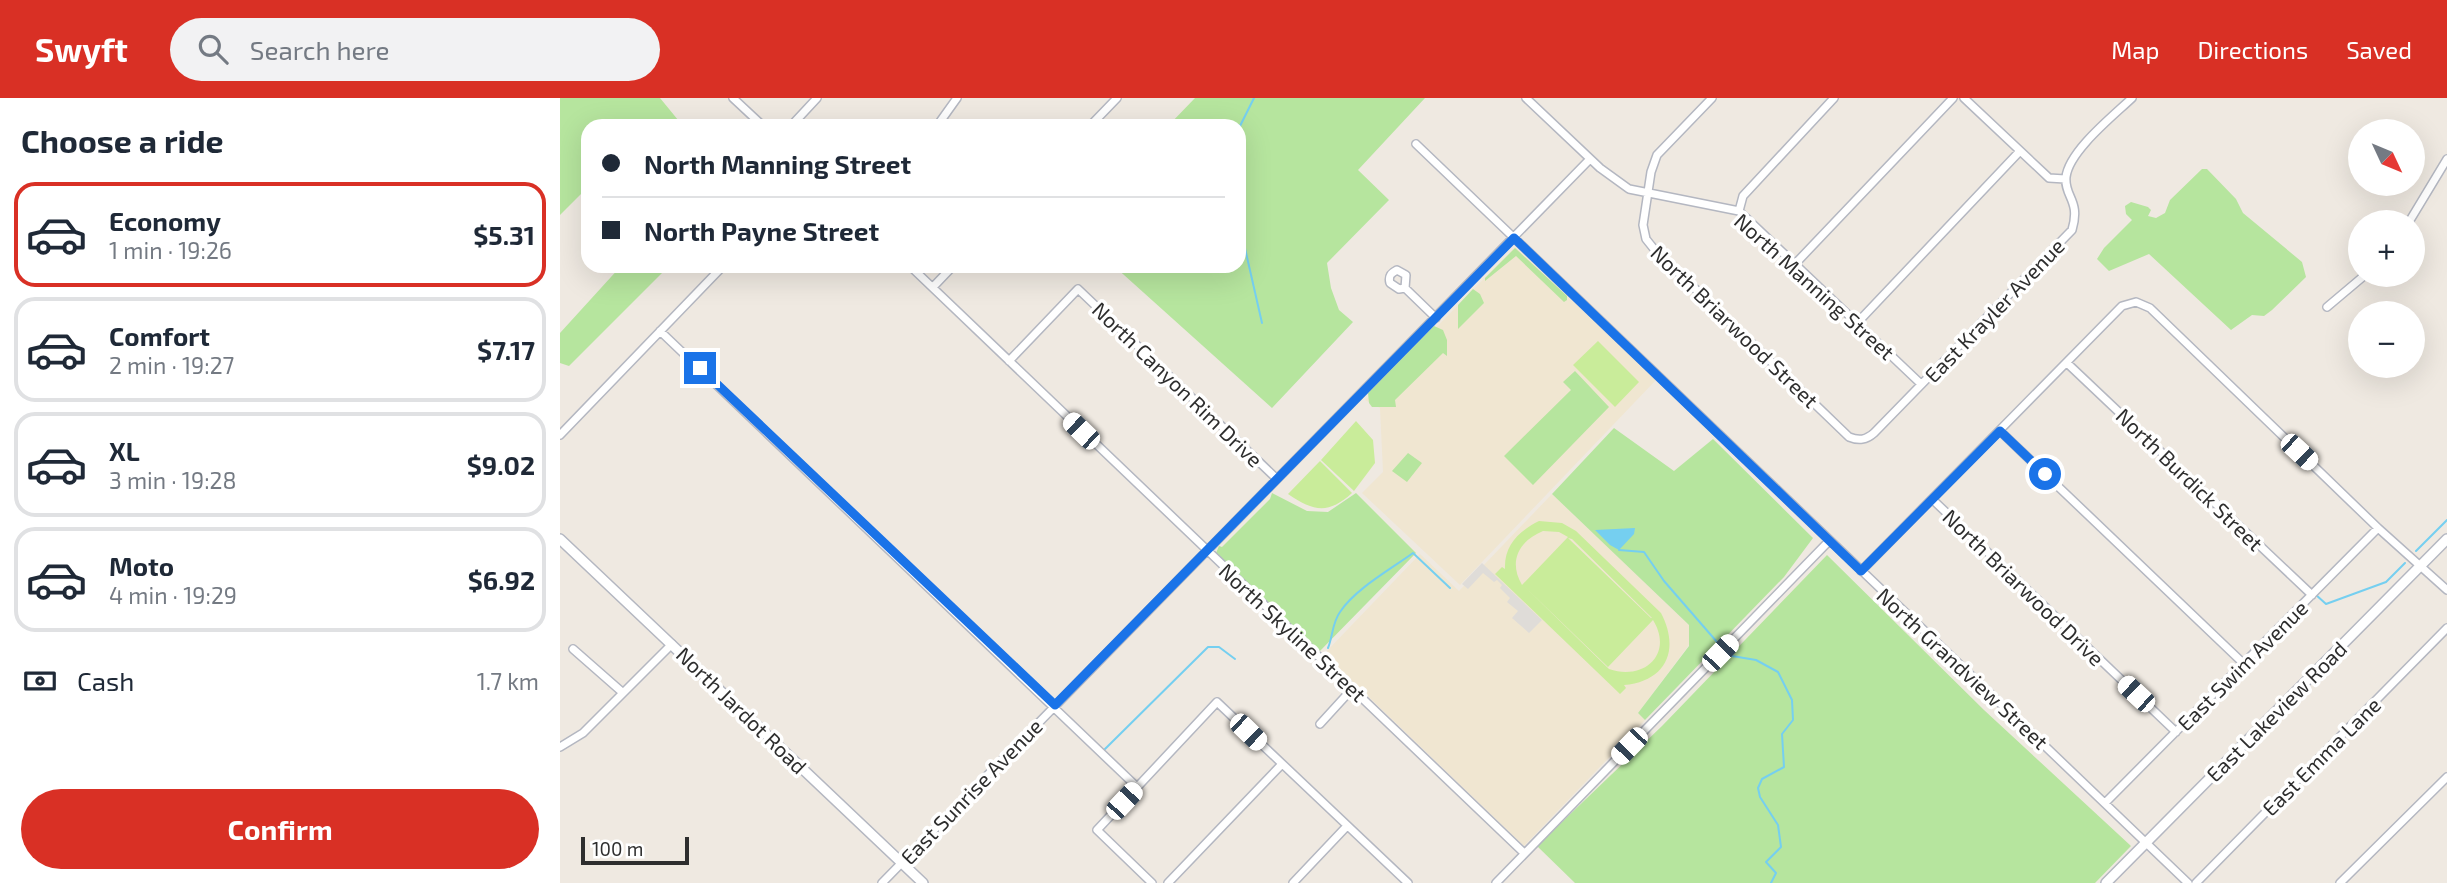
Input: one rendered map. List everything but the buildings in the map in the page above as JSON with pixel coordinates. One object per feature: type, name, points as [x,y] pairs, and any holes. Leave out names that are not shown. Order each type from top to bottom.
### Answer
[{"type":"street","points":[[733,98],[756,119]]},
{"type":"street","points":[[797,119],[817,98]]},
{"type":"street","points":[[942,119],[957,98]]},
{"type":"street","points":[[1097,119],[1117,98]]},
{"type":"street","name":"North Manning Street","points":[[1526,98],[1590,159],[1629,189],[1739,211],[1921,384]]},
{"type":"street","name":"North Briarwood Street","points":[[1712,98],[1657,155],[1651,172],[1643,225],[1646,239],[1849,436],[1861,439]]},
{"type":"street","points":[[1739,211],[1743,196],[1834,98]]},
{"type":"street","points":[[1795,264],[1953,98]]},
{"type":"street","points":[[1964,98],[2049,178],[2065,179],[2070,163],[2081,148],[2132,98]]},
{"type":"street","name":"North Grandview Street","points":[[1416,144],[2188,883]]},
{"type":"street","points":[[1858,322],[2020,151]]},
{"type":"street","name":"East Sunrise Avenue","points":[[882,883],[1590,159]]},
{"type":"street","points":[[2416,210],[2447,159]]},
{"type":"street","name":"East Krayler Avenue","points":[[1861,439],[1874,433],[2072,230],[2076,210],[2065,179]]},
{"type":"street","points":[[560,435],[716,273]]},
{"type":"street","name":"North Skyline Street","points":[[918,273],[1524,853]]},
{"type":"street","points":[[933,287],[946,273]]},
{"type":"street","points":[[2326,307],[2350,287]]},
{"type":"street","points":[[1405,288],[1436,318]]},
{"type":"street","name":"North Canyon Rim Drive","points":[[1009,361],[1078,289],[1277,479]]},
{"type":"street","points":[[1861,571],[2122,306],[2141,303],[2150,308],[2378,528],[2447,590]]},
{"type":"street","points":[[660,331],[1055,705],[1137,787]]},
{"type":"street","name":"North Burdick Street","points":[[2067,363],[2312,595]]},
{"type":"street","points":[[2000,431],[2244,664]]},
{"type":"street","name":"North Briarwood Drive","points":[[1932,499],[2176,732]]},
{"type":"street","name":"East Swim Avenue","points":[[2105,803],[2378,528]]},
{"type":"street","name":"North Jardot Road","points":[[560,539],[923,883]]},
{"type":"street","name":"East Lakeview Road","points":[[2106,883],[2447,539]]},
{"type":"street","points":[[1496,883],[1829,541]]},
{"type":"street","name":"East Emma Lane","points":[[2196,883],[2447,628]]},
{"type":"street","points":[[560,747],[583,733],[672,644]]},
{"type":"street","points":[[573,649],[622,692]]},
{"type":"street","points":[[1320,724],[1352,689]]},
{"type":"street","points":[[1152,883],[1097,830],[1217,702],[1408,883]]},
{"type":"street","points":[[1168,883],[1282,764]]},
{"type":"street","points":[[2340,883],[2447,777]]},
{"type":"street","points":[[1293,883],[1347,826]]},
{"type":"shaded area","points":[[1515,247],[1656,380],[1460,585],[1362,493],[1383,472],[1380,408],[1365,400]]},
{"type":"shaded area","points":[[1552,494],[1689,625],[1689,645],[1638,713],[1645,720],[1524,846],[1324,654],[1420,554],[1459,591]]},
{"type":"shaded area","points":[[1482,563],[1542,620],[1529,633],[1512,618],[1518,611],[1507,602],[1510,598],[1500,588],[1502,585],[1497,580],[1494,582],[1483,573],[1468,589],[1462,584]]},
{"type":"green space","points":[[560,98],[660,98],[677,119],[581,119],[581,194],[560,215]]},
{"type":"green space","points":[[1195,98],[1425,98],[1358,170],[1389,200],[1327,263],[1331,288],[1339,310],[1353,322],[1272,408],[1122,273],[1246,273],[1246,119],[1175,119]]},
{"type":"green space","points":[[2202,169],[2207,169],[2236,199],[2243,213],[2302,262],[2306,277],[2264,316],[2252,315],[2231,330],[2149,254],[2109,271],[2097,259],[2104,248],[2132,220],[2126,214],[2125,206],[2131,202],[2148,207],[2151,210],[2148,216],[2156,218],[2165,213],[2170,200]]},
{"type":"green space","points":[[1515,248],[1567,296],[1567,300],[1564,302],[1516,256],[1485,281]]},
{"type":"green space","points":[[615,273],[662,273],[569,366],[560,363],[560,333]]},
{"type":"green space","points":[[1473,289],[1480,294],[1484,303],[1458,329],[1458,305]]},
{"type":"green space","points":[[1434,326],[1443,330],[1447,340],[1447,356],[1443,353],[1395,400],[1396,407],[1372,407],[1368,393]]},
{"type":"green space","points":[[1598,341],[1639,382],[1615,407],[1573,365]]},
{"type":"green space","points":[[1575,371],[1609,407],[1533,485],[1504,456],[1571,390],[1563,382]]},
{"type":"green space","points":[[1356,421],[1373,440],[1375,463],[1354,491],[1321,460]]},
{"type":"green space","points":[[1614,428],[1674,471],[1713,439],[1813,538],[1784,577],[1645,720],[1638,713],[1689,646],[1689,625],[1552,494]]},
{"type":"green space","points":[[1408,453],[1422,463],[1407,482],[1392,471]]},
{"type":"green space","points":[[1320,461],[1352,493],[1336,505],[1321,508],[1306,504],[1288,494]]},
{"type":"green space","points":[[1272,493],[1307,511],[1328,512],[1356,493],[1416,553],[1319,652],[1216,553],[1219,546],[1222,547],[1270,499]]},
{"type":"green space","points":[[1539,521],[1562,523],[1576,531],[1661,613],[1667,626],[1669,651],[1660,670],[1639,682],[1624,685],[1626,688],[1620,694],[1495,574],[1502,567],[1505,569],[1507,553],[1514,540]],"holes":[[[1543,531],[1559,532],[1568,537],[1522,585],[1516,568],[1518,553],[1528,540]],[[1568,538],[1572,539],[1651,618]],[[1523,585],[1608,667],[1653,620],[1659,632],[1660,644],[1658,654],[1652,662],[1634,671],[1609,669]]]},
{"type":"green space","points":[[1827,555],[1984,710],[2131,846],[2095,883],[1575,883],[1537,846],[1662,726]]},
{"type":"water","points":[[1635,528],[1634,534],[1619,550],[1595,530]]},
{"type":"waterway","points":[[1244,119],[1254,98]]},
{"type":"waterway","points":[[1246,253],[1262,323]]},
{"type":"waterway","points":[[2416,551],[2447,520]]},
{"type":"waterway","points":[[1619,550],[1644,552],[1664,581],[1717,642]]},
{"type":"waterway","points":[[1328,648],[1335,621],[1347,604],[1364,587],[1413,553],[1450,588]]},
{"type":"waterway","points":[[2315,594],[2326,604],[2386,582],[2405,563]]},
{"type":"waterway","points":[[1105,749],[1208,647],[1219,647],[1235,659]]},
{"type":"waterway","points":[[1732,656],[1756,660],[1778,672],[1792,700],[1793,720],[1782,734],[1784,767],[1762,779],[1758,788],[1760,797],[1778,825],[1781,847],[1766,862],[1776,873],[1771,883]]},
{"type":"route","points":[[700,368],[1055,705],[1514,238],[1861,571],[2000,431],[2045,474]]}]
